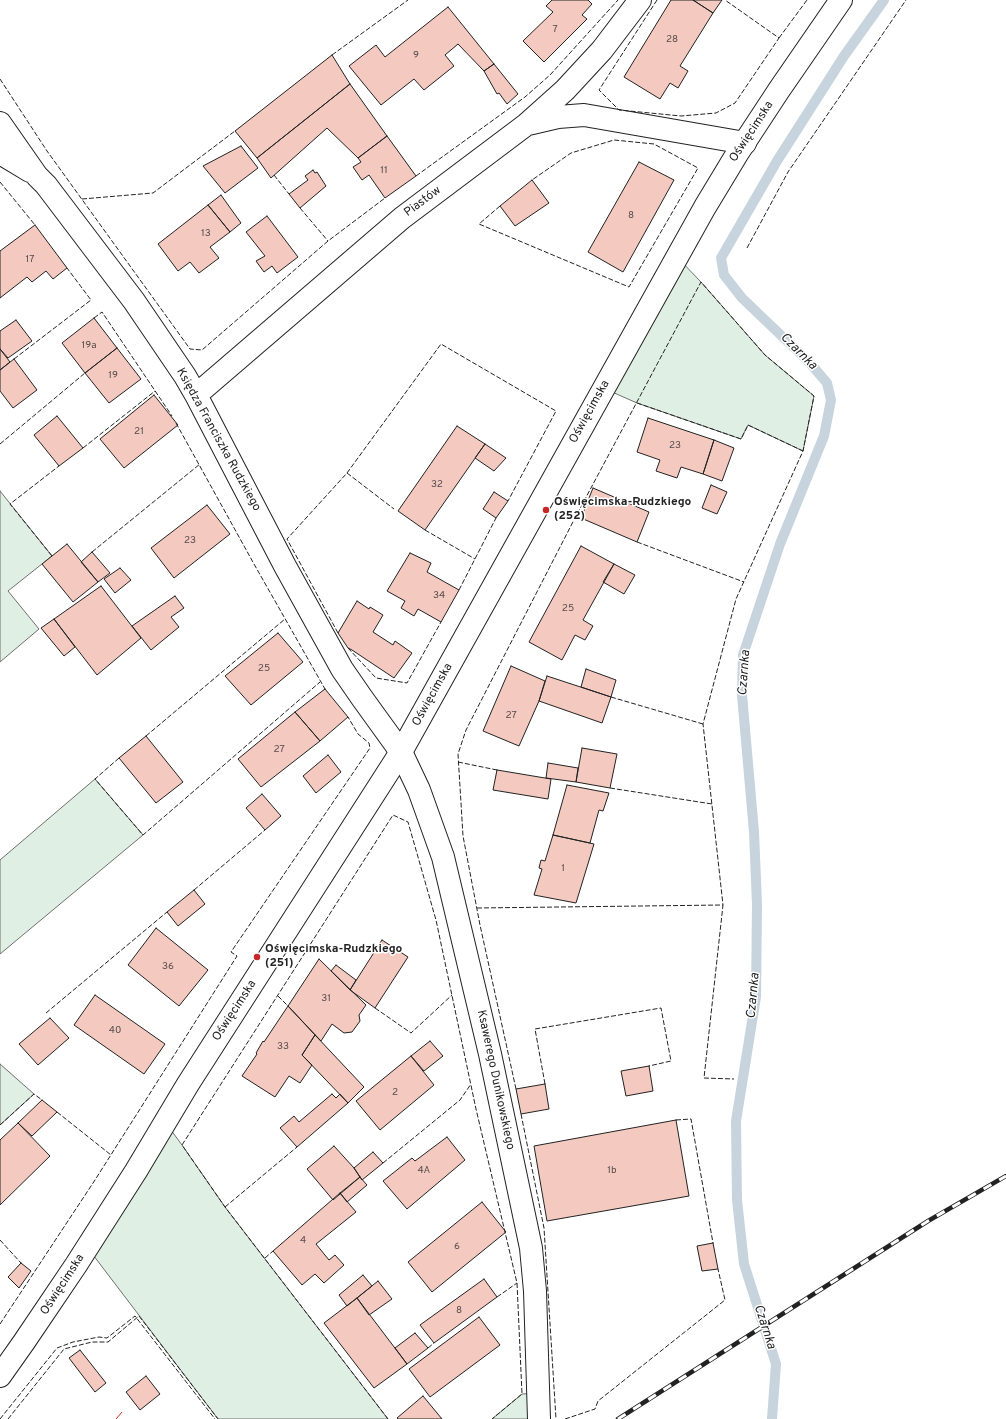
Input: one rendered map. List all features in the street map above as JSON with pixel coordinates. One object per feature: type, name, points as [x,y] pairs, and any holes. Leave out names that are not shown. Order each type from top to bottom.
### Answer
[{"type":"street","name":"Piastów","points":[[196,395],[402,218],[526,124],[565,90],[602,50],[640,0]]},
{"type":"street","name":"Oświęcimska","points":[[0,1376],[76,1265],[192,1078],[401,752],[705,207],[779,90],[841,0]]},
{"type":"street","points":[[526,124],[558,117],[584,116],[745,144]]},
{"type":"street","name":"Księdza Franciszka Rudzkiego","points":[[0,123],[37,176],[46,185],[134,301],[196,395],[285,566],[342,669],[401,752]]},
{"type":"street","points":[[0,153],[37,176]]},
{"type":"street","name":"Ksawerego Dunikowskiego","points":[[401,752],[419,790],[443,857],[490,1054],[531,1248],[535,1291],[539,1419]]},
{"type":"green space","points":[[677,257],[765,355],[814,396],[803,451],[748,425],[741,439],[637,403],[603,388]]},
{"type":"green space","points":[[0,491],[52,556],[8,591],[39,629],[0,662]]},
{"type":"green space","points":[[95,779],[143,835],[0,954],[0,860]]},
{"type":"green space","points":[[0,1064],[34,1094],[0,1125]]},
{"type":"green space","points":[[165,1122],[225,1207],[388,1419],[218,1419],[87,1247]]},
{"type":"green space","points":[[538,1393],[539,1419],[492,1419],[522,1394]]},
{"type":"building","points":[[552,0],[588,0],[592,4],[582,15],[587,19],[544,62],[523,41],[553,12],[546,6]]},
{"type":"building","points":[[671,0],[693,0],[713,13],[680,66],[688,71],[678,88],[670,83],[660,99],[624,77]]},
{"type":"building","points":[[693,0],[722,0],[713,13]]},
{"type":"building","points":[[448,7],[494,64],[484,71],[458,44],[445,55],[454,66],[424,90],[414,79],[381,105],[349,66],[376,45],[385,57]]},
{"type":"building","points":[[332,55],[350,84],[257,158],[235,131]]},
{"type":"building","points":[[494,64],[518,94],[507,104],[499,93],[497,94],[484,71]]},
{"type":"building","points":[[350,84],[387,136],[358,158],[327,128],[271,178],[257,158]]},
{"type":"building","points":[[387,136],[416,176],[385,198],[369,175],[362,180],[353,167],[361,162],[358,158]]},
{"type":"building","points":[[241,146],[258,168],[225,193],[203,166]]},
{"type":"building","points":[[639,162],[674,180],[623,272],[588,252]]},
{"type":"building","points":[[313,170],[315,173],[317,172],[326,186],[300,208],[289,194],[308,180],[305,176]]},
{"type":"building","points":[[532,180],[549,203],[515,226],[500,206]]},
{"type":"building","points":[[221,195],[241,223],[230,232],[208,205]]},
{"type":"building","points":[[208,205],[230,232],[210,247],[219,258],[199,273],[190,262],[178,271],[158,244]]},
{"type":"building","points":[[267,216],[298,257],[277,273],[272,266],[264,272],[256,261],[265,256],[246,232]]},
{"type":"building","points":[[35,225],[67,268],[53,279],[46,271],[32,282],[27,277],[0,298],[0,251]]},
{"type":"building","points":[[94,318],[117,348],[85,373],[62,343]]},
{"type":"building","points":[[16,320],[32,341],[8,358],[0,349],[0,331]]},
{"type":"building","points":[[117,348],[141,379],[109,403],[85,373]]},
{"type":"building","points":[[0,349],[10,362],[0,370]]},
{"type":"building","points":[[14,359],[37,390],[13,408],[0,391],[0,370]]},
{"type":"building","points":[[154,395],[178,425],[124,468],[100,439]]},
{"type":"building","points":[[57,416],[83,448],[59,466],[34,435]]},
{"type":"building","points":[[648,418],[714,440],[703,474],[681,467],[677,478],[656,471],[660,460],[637,452]]},
{"type":"building","points":[[457,426],[485,444],[425,530],[398,511]]},
{"type":"building","points":[[714,440],[734,448],[722,481],[703,474]]},
{"type":"building","points":[[485,444],[506,458],[494,471],[475,458]]},
{"type":"building","points":[[711,485],[727,492],[717,514],[702,508]]},
{"type":"building","points":[[593,488],[649,512],[637,542],[581,518]]},
{"type":"building","points":[[494,492],[508,501],[496,518],[483,509]]},
{"type":"building","points":[[207,505],[230,534],[174,578],[151,548]]},
{"type":"building","points":[[67,544],[98,582],[73,602],[42,564]]},
{"type":"building","points":[[581,546],[614,564],[583,620],[593,626],[585,640],[575,635],[562,660],[529,642]]},
{"type":"building","points":[[92,552],[110,573],[98,582],[81,562]]},
{"type":"building","points":[[410,553],[431,563],[427,572],[459,590],[441,622],[418,609],[414,616],[401,608],[405,601],[387,591]]},
{"type":"building","points":[[614,564],[635,575],[624,594],[603,582]]},
{"type":"building","points":[[120,568],[131,580],[115,593],[104,579]]},
{"type":"building","points":[[101,586],[141,638],[97,675],[54,619]]},
{"type":"building","points":[[175,596],[184,608],[171,617],[179,627],[151,650],[132,626]]},
{"type":"building","points":[[357,601],[369,609],[370,607],[383,615],[373,632],[393,645],[395,641],[412,653],[394,678],[348,648],[338,633]]},
{"type":"building","points":[[54,619],[75,647],[64,656],[41,628]]},
{"type":"building","points":[[278,633],[303,662],[251,705],[225,676]]},
{"type":"building","points":[[511,666],[545,681],[539,701],[519,746],[483,731]]},
{"type":"building","points":[[586,669],[616,680],[611,697],[581,687]]},
{"type":"building","points":[[547,676],[611,697],[602,723],[539,701]]},
{"type":"building","points":[[325,689],[348,717],[320,741],[295,712]]},
{"type":"building","points":[[295,712],[320,741],[261,787],[238,759]]},
{"type":"building","points":[[146,736],[183,782],[156,803],[119,758]]},
{"type":"building","points":[[582,748],[617,754],[610,788],[576,782]]},
{"type":"building","points":[[328,755],[341,772],[316,793],[303,776]]},
{"type":"building","points":[[548,763],[578,768],[576,782],[546,778]]},
{"type":"building","points":[[497,770],[551,779],[548,799],[493,790]]},
{"type":"building","points":[[567,785],[609,793],[603,811],[599,810],[590,843],[553,835]]},
{"type":"building","points":[[262,794],[281,816],[265,830],[246,808]]},
{"type":"building","points":[[553,835],[594,844],[576,903],[534,895],[542,869],[539,868],[541,860],[545,861]]},
{"type":"building","points":[[194,890],[205,904],[178,926],[167,912]]},
{"type":"building","points":[[156,928],[208,970],[179,1006],[128,965]]},
{"type":"building","points":[[382,940],[408,957],[375,1008],[350,990]]},
{"type":"building","points":[[319,959],[366,1005],[359,1015],[360,1021],[352,1032],[344,1033],[332,1024],[321,1041],[288,1006]]},
{"type":"building","points":[[336,965],[356,980],[350,990],[331,971]]},
{"type":"building","points":[[95,995],[165,1044],[144,1074],[74,1025]]},
{"type":"building","points":[[288,1006],[315,1035],[302,1055],[312,1065],[300,1083],[289,1076],[275,1097],[242,1076],[257,1054],[256,1053],[263,1041],[264,1042]]},
{"type":"building","points":[[50,1018],[69,1038],[38,1065],[19,1044]]},
{"type":"building","points":[[315,1035],[364,1087],[348,1103],[302,1055]]},
{"type":"building","points":[[430,1041],[443,1056],[424,1071],[411,1056]]},
{"type":"building","points":[[411,1056],[434,1085],[380,1130],[356,1101]]},
{"type":"building","points":[[649,1066],[653,1091],[626,1096],[621,1071]]},
{"type":"building","points":[[545,1084],[549,1109],[521,1114],[516,1089]]},
{"type":"building","points":[[332,1094],[336,1098],[340,1094],[348,1103],[297,1147],[280,1128],[294,1116],[299,1122]]},
{"type":"building","points":[[42,1100],[57,1112],[32,1136],[18,1123]]},
{"type":"building","points":[[676,1120],[689,1196],[547,1221],[534,1146]]},
{"type":"building","points":[[18,1123],[50,1156],[0,1205],[0,1140]]},
{"type":"building","points":[[447,1137],[465,1160],[407,1209],[383,1181],[412,1158],[415,1161]]},
{"type":"building","points":[[334,1146],[360,1177],[333,1200],[307,1169]]},
{"type":"building","points":[[373,1152],[383,1163],[362,1180],[354,1168]]},
{"type":"building","points":[[360,1177],[367,1185],[347,1202],[340,1193]]},
{"type":"building","points":[[340,1193],[356,1212],[316,1244],[329,1260],[335,1255],[344,1265],[324,1283],[315,1274],[302,1285],[273,1251]]},
{"type":"building","points":[[482,1202],[506,1232],[432,1292],[408,1262]]},
{"type":"building","points":[[713,1243],[718,1269],[702,1271],[697,1246]]},
{"type":"building","points":[[21,1263],[31,1271],[19,1288],[8,1277]]},
{"type":"building","points":[[363,1275],[372,1286],[347,1306],[339,1295]]},
{"type":"building","points":[[484,1279],[497,1297],[434,1343],[420,1325]]},
{"type":"building","points":[[378,1281],[392,1299],[369,1315],[357,1298]]},
{"type":"building","points":[[357,1298],[407,1364],[374,1388],[324,1323]]},
{"type":"building","points":[[479,1317],[500,1345],[430,1397],[409,1369]]},
{"type":"building","points":[[415,1333],[428,1348],[407,1364],[395,1348]]},
{"type":"building","points":[[80,1350],[106,1383],[95,1392],[69,1358]]},
{"type":"building","points":[[146,1376],[160,1394],[140,1410],[126,1392]]},
{"type":"building","points":[[423,1396],[442,1419],[397,1418]]},
{"type":"waterway","name":"Czarnka","points":[[772,1419],[776,1364],[744,1264],[737,1200],[736,1121],[756,997],[757,904],[754,832],[742,695],[743,655],[780,544],[824,436],[831,400],[827,383],[810,363],[742,298],[724,275],[721,258],[777,161],[844,56],[884,0]]},
{"type":"railway","points":[[618,1419],[928,1221],[1006,1176]]},
{"type":"fence","points":[[332,55],[408,0]]},
{"type":"fence","points":[[416,176],[525,97],[550,75],[618,0]]},
{"type":"fence","points":[[657,0],[599,90],[619,110],[681,116],[716,113],[735,103],[779,38],[725,0]]},
{"type":"fence","points":[[779,38],[807,0]]},
{"type":"fence","points":[[747,248],[788,172],[906,0]]},
{"type":"fence","points":[[0,79],[47,151],[190,349],[202,350],[328,241],[385,198]]},
{"type":"fence","points":[[82,199],[153,193],[235,131]]},
{"type":"fence","points":[[500,206],[479,224],[629,287],[698,168],[654,144],[614,140],[571,153],[532,180]]},
{"type":"fence","points":[[274,175],[289,194]]},
{"type":"fence","points":[[0,182],[35,225]]},
{"type":"fence","points":[[300,208],[328,241]]},
{"type":"fence","points":[[14,359],[91,300],[67,268]]},
{"type":"fence","points":[[516,1089],[480,925],[463,836],[458,754],[466,730],[576,516],[701,282],[765,355],[814,396],[803,451],[736,599],[703,724],[723,905]]},
{"type":"fence","points":[[94,318],[102,312],[172,416]]},
{"type":"fence","points":[[338,633],[287,539],[347,473],[441,344],[556,411],[508,501]]},
{"type":"fence","points":[[0,444],[85,373]]},
{"type":"fence","points":[[83,448],[155,391]]},
{"type":"fence","points":[[637,403],[741,439],[748,425],[803,451]]},
{"type":"fence","points":[[176,423],[325,689]]},
{"type":"fence","points":[[92,552],[200,464]]},
{"type":"fence","points":[[52,556],[10,504],[59,466]]},
{"type":"fence","points":[[347,473],[394,509]]},
{"type":"fence","points":[[459,590],[496,518]]},
{"type":"fence","points":[[425,530],[475,559]]},
{"type":"fence","points":[[637,542],[744,582]]},
{"type":"fence","points":[[146,736],[285,619]]},
{"type":"fence","points":[[348,648],[376,678],[407,683],[441,622]]},
{"type":"fence","points":[[119,758],[95,779],[143,835],[320,682]]},
{"type":"fence","points":[[611,697],[703,724]]},
{"type":"fence","points":[[0,1324],[95,1180],[237,956],[231,952],[370,748],[369,743],[358,734],[348,717]]},
{"type":"fence","points":[[458,762],[497,770]]},
{"type":"fence","points":[[610,788],[712,804]]},
{"type":"fence","points":[[388,1419],[225,1207],[182,1145],[393,815],[408,822],[436,920],[476,1109],[517,1283],[522,1394],[492,1419]]},
{"type":"fence","points":[[194,890],[265,830]]},
{"type":"fence","points":[[477,908],[723,905],[704,1078],[734,1079]]},
{"type":"fence","points":[[46,1013],[167,912]]},
{"type":"fence","points":[[375,1008],[411,1033],[452,995]]},
{"type":"fence","points":[[278,996],[288,1006]]},
{"type":"fence","points":[[545,1084],[535,1029],[661,1008],[671,1061],[649,1066]]},
{"type":"fence","points":[[383,1163],[460,1100],[471,1084]]},
{"type":"fence","points":[[0,1125],[34,1094],[42,1100]]},
{"type":"fence","points":[[57,1112],[111,1155]]},
{"type":"fence","points":[[521,1114],[544,1228],[556,1419]]},
{"type":"fence","points":[[676,1120],[691,1119],[713,1243]]},
{"type":"fence","points":[[225,1207],[297,1147]]},
{"type":"fence","points":[[0,1240],[21,1263]]},
{"type":"fence","points":[[265,1258],[273,1251]]},
{"type":"fence","points":[[565,1419],[595,1409],[598,1401],[725,1300],[718,1269]]},
{"type":"fence","points":[[497,1297],[517,1283]]},
{"type":"fence","points":[[0,1419],[57,1348],[73,1342],[99,1337],[107,1338],[135,1316],[215,1419]]},
{"type":"fence","points":[[8,1419],[64,1349],[92,1342],[108,1342],[139,1316],[218,1419]]},
{"type":"fence","points":[[428,1348],[434,1343]]},
{"type":"power","points":[[116,1419],[122,1412]]},
{"type":"place","name":"Oświęcimska-Rudzkiego (252)","points":[[546,510]]},
{"type":"place","name":"Oświęcimska-Rudzkiego (251)","points":[[257,957]]}]
